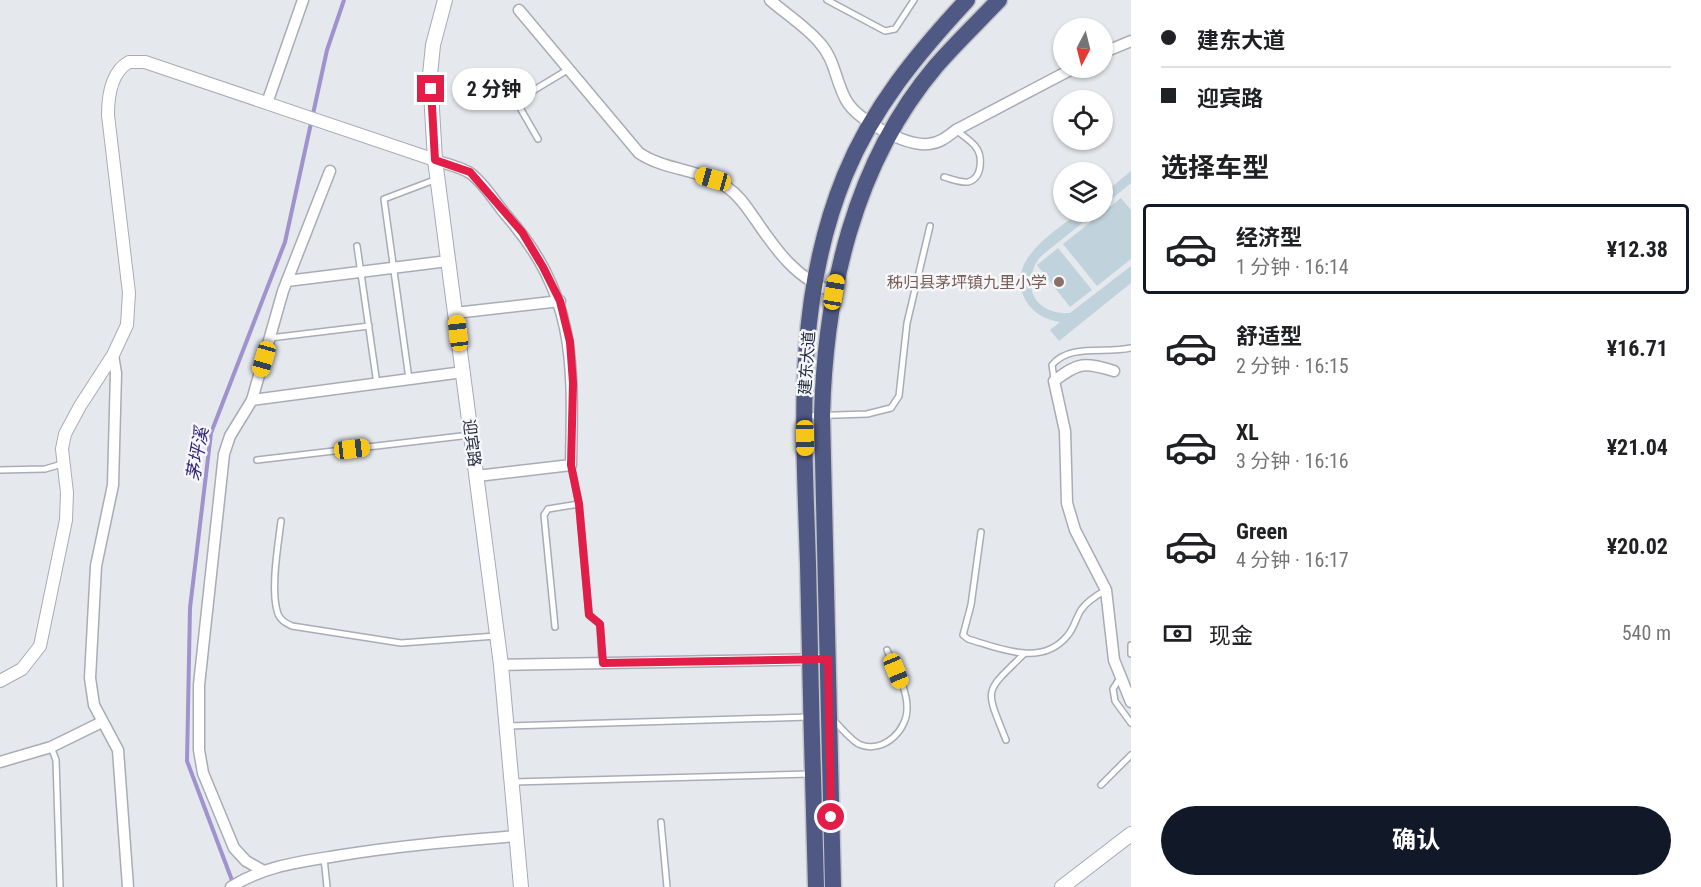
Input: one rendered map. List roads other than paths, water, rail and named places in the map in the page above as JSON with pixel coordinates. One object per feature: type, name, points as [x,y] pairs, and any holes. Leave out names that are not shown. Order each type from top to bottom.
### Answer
[{"type":"highway","name":"建东大道","points":[[816,886],[804,416],[804,367],[814,285],[844,177],[870,123],[889,91],[919,52],[967,0]]},
{"type":"highway","name":"建东大道","points":[[834,885],[822,416],[823,369],[834,292],[849,232],[861,199],[891,134],[936,67],[999,0]]},
{"type":"main road","name":"迎宾路","points":[[445,0],[433,45],[430,75],[435,160],[501,665],[521,887]]},
{"type":"main road","points":[[1062,887],[1131,834]]},
{"type":"street","points":[[267,103],[303,0]]},
{"type":"street","points":[[770,0],[819,42],[832,60],[846,100],[861,118],[908,141],[927,144],[944,140],[956,130],[1055,78]]},
{"type":"street","points":[[519,10],[639,153],[654,161],[713,179],[738,196],[783,257],[814,285],[834,292]]},
{"type":"street","points":[[1113,48],[1131,41]]},
{"type":"street","points":[[0,681],[29,663],[43,635],[66,520],[67,493],[62,449],[71,420],[113,355],[127,325],[129,309],[108,116],[109,95],[119,69],[134,60],[470,172],[522,232],[560,301],[570,342],[573,383],[571,465],[477,476]]},
{"type":"street","points":[[262,870],[246,861],[234,848],[203,773],[199,750],[199,685],[224,454],[230,436],[252,400],[287,281],[330,171]]},
{"type":"street","points":[[287,281],[448,261]]},
{"type":"street","points":[[455,313],[560,301]]},
{"type":"street","points":[[113,355],[116,373],[113,485],[96,566],[90,665],[94,705],[113,738],[120,762],[128,887]]},
{"type":"street","points":[[1114,371],[1082,364],[1054,381],[1065,431],[1067,503],[1075,530],[1106,590],[1112,652],[1131,702]]},
{"type":"street","points":[[252,400],[463,372]]},
{"type":"street","points":[[501,665],[828,659]]},
{"type":"street","points":[[0,762],[51,747],[102,722]]},
{"type":"street","points":[[231,887],[262,870],[324,858],[407,845],[516,837]]},
{"type":"lane","points":[[827,0],[885,30],[896,29],[914,0]]},
{"type":"lane","points":[[538,139],[519,106],[521,98],[569,69]]},
{"type":"lane","points":[[944,177],[966,182],[975,178],[980,169],[980,158],[976,147],[956,130]]},
{"type":"lane","points":[[409,379],[384,199],[438,178]]},
{"type":"lane","points":[[804,416],[880,412],[891,408],[899,396],[907,323],[930,226]]},
{"type":"lane","points":[[357,246],[377,384]]},
{"type":"lane","points":[[270,338],[369,326]]},
{"type":"lane","points":[[1054,381],[1052,365],[1059,357],[1074,352],[1131,348]]},
{"type":"lane","points":[[257,460],[471,435]]},
{"type":"lane","points":[[0,470],[45,469],[62,464]]},
{"type":"lane","points":[[571,465],[579,504],[589,615],[600,624],[603,663]]},
{"type":"lane","points":[[555,627],[544,515],[548,508],[579,504]]},
{"type":"lane","points":[[280,521],[275,580],[278,613],[283,622],[292,626],[401,643],[497,636]]},
{"type":"lane","points":[[981,532],[971,605],[963,635],[968,639],[1024,654],[1037,654],[1059,643],[1068,635],[1081,609],[1106,590]]},
{"type":"lane","points":[[1131,645],[1131,654]]},
{"type":"lane","points":[[507,726],[829,717],[859,745],[872,747],[885,743],[896,735],[903,725],[907,708],[904,692],[887,650]]},
{"type":"lane","points":[[1006,740],[990,699],[993,685],[1024,654]]},
{"type":"lane","points":[[1120,678],[1113,689],[1116,701],[1131,723]]},
{"type":"lane","points":[[51,747],[56,760],[60,887]]},
{"type":"lane","points":[[1101,785],[1131,754]]},
{"type":"lane","points":[[512,782],[830,773]]},
{"type":"lane","points":[[661,822],[667,887]]},
{"type":"lane","points":[[324,858],[327,887]]},
{"type":"waterway","name":"茅坪溪","points":[[233,883],[187,761],[190,608],[211,433],[285,242],[327,50],[344,0]]},
{"type":"place","name":"秭归县茅坪镇九里小学","points":[[1059,282]]}]
